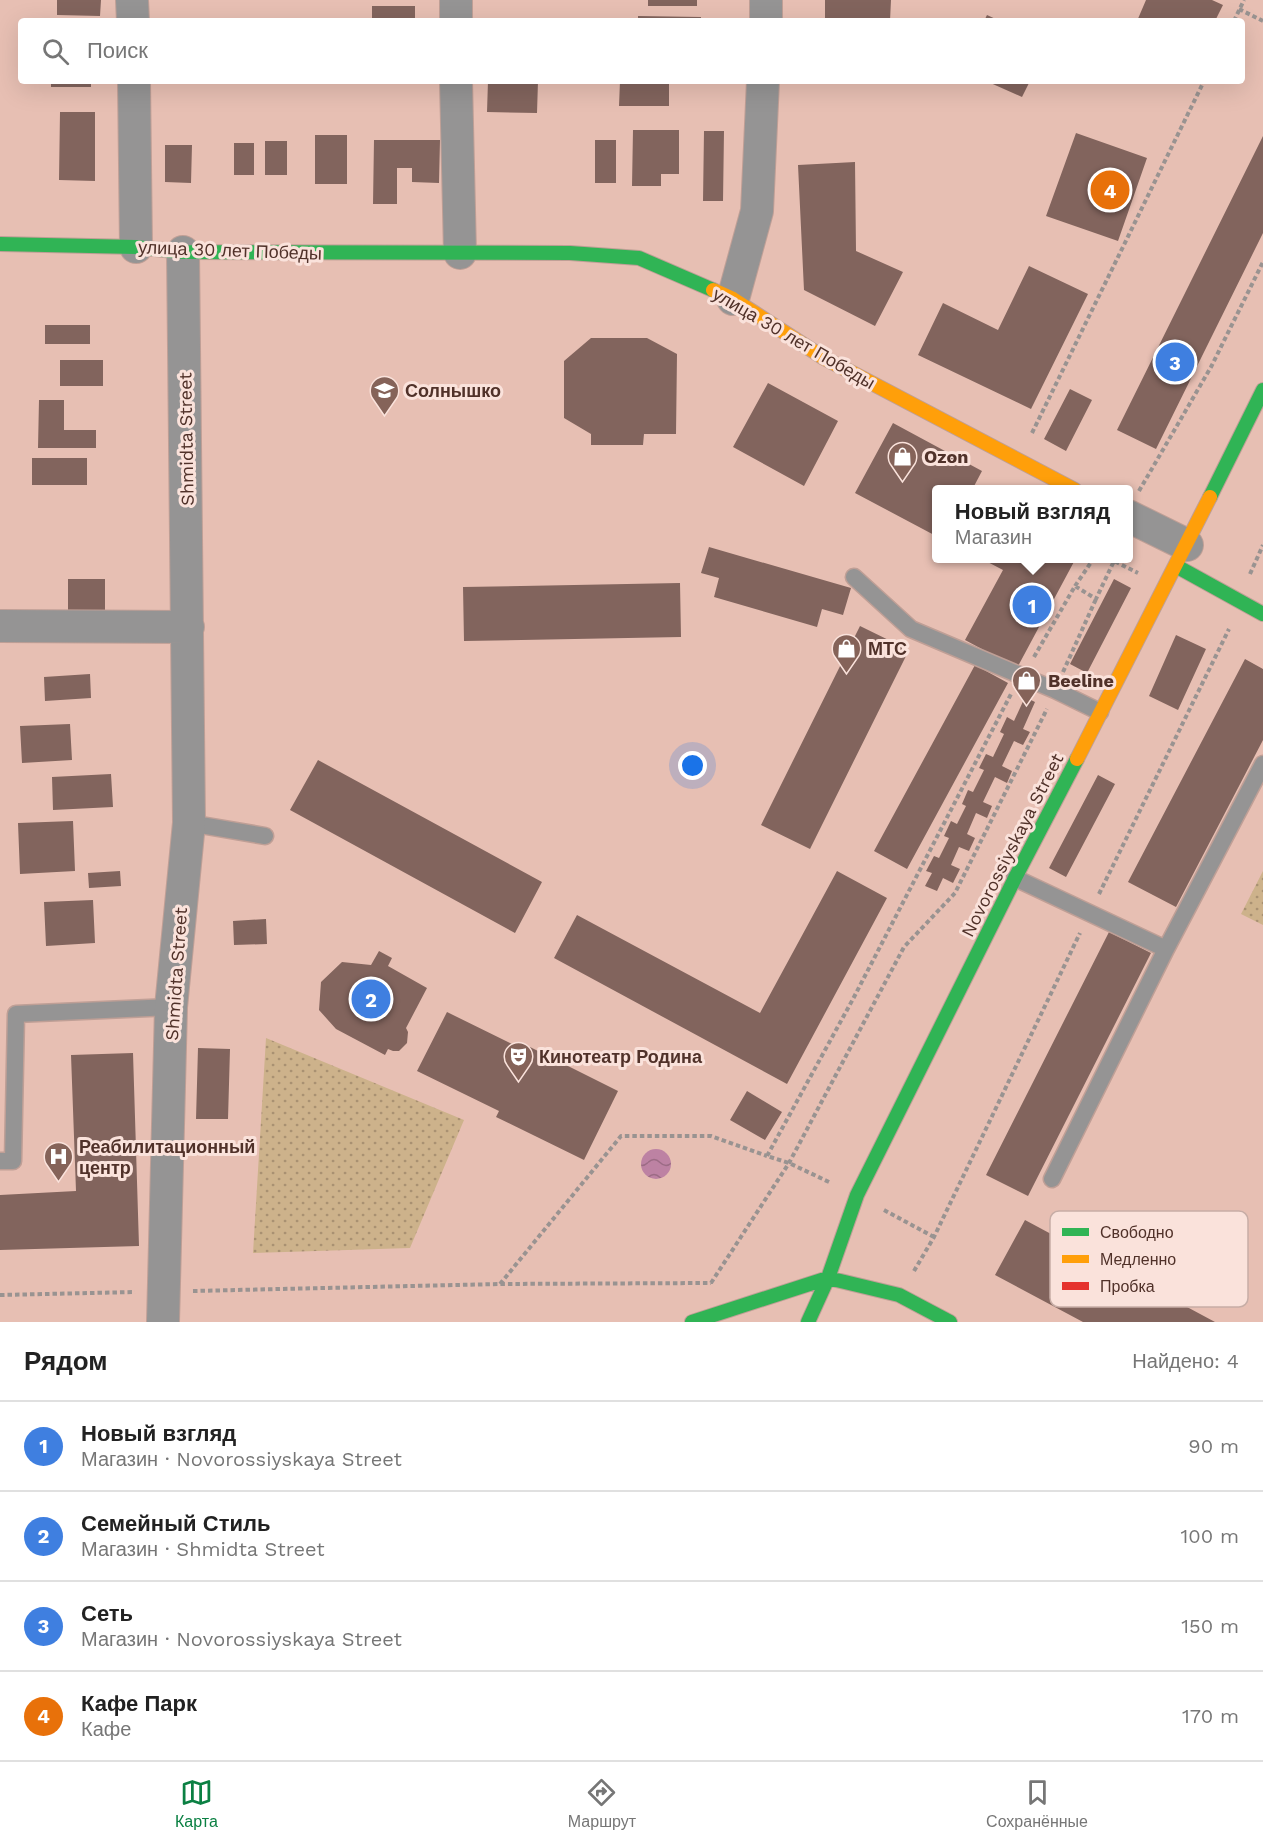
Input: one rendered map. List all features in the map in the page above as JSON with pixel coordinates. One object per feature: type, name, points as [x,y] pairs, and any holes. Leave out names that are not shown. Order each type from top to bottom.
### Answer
[{"type":"main road","name":"улица 30 лет Победы","points":[[0,244],[136,247],[183,252],[570,253],[639,258],[733,299],[824,358],[1067,485]]},
{"type":"main road","name":"Novorossiyskaya Street","points":[[808,1322],[828,1278],[857,1195],[1263,390]]},
{"type":"main road","points":[[1181,556],[1263,614]]},
{"type":"main road","points":[[693,1322],[828,1278],[899,1295],[950,1322]]},
{"type":"street","points":[[132,0],[133,18]]},
{"type":"street","points":[[456,0],[456,18]]},
{"type":"street","points":[[765,18],[766,0]]},
{"type":"street","points":[[134,84],[136,247]]},
{"type":"street","points":[[456,84],[460,253]]},
{"type":"street","points":[[733,299],[757,212],[763,84]]},
{"type":"street","name":"Shmidta Street","points":[[163,1307],[171,1007],[189,823],[183,252]]},
{"type":"street","points":[[1133,504],[1181,556]]},
{"type":"street","points":[[0,626],[188,627]]},
{"type":"lane","points":[[854,577],[911,629],[1055,690],[1100,712]]},
{"type":"lane","points":[[1052,1179],[1166,949],[1263,764]]},
{"type":"lane","points":[[189,823],[265,836]]},
{"type":"lane","points":[[1015,878],[1166,949]]},
{"type":"lane","points":[[0,1161],[13,1161],[16,1014],[171,1007]]},
{"type":"path","points":[[1235,18],[1244,0]]},
{"type":"path","points":[[1239,9],[1263,21]]},
{"type":"path","points":[[1019,461],[1203,84]]},
{"type":"path","points":[[1133,504],[1211,367],[1263,262]]},
{"type":"path","points":[[767,1156],[853,999],[1011,695],[1091,563]]},
{"type":"path","points":[[693,1322],[711,1283],[789,1163],[904,947],[955,892],[1043,720],[1113,563]]},
{"type":"path","points":[[1117,563],[1166,585]]},
{"type":"path","points":[[1075,586],[1096,599]]},
{"type":"path","points":[[499,1284],[621,1136],[711,1136],[789,1163],[857,1195],[933,1237]]},
{"type":"path","points":[[0,1295],[163,1307],[499,1284],[711,1283]]},
{"type":"shaded area","points":[[1263,871],[1263,925],[1241,914]]},
{"type":"shaded area","points":[[266,1038],[464,1120],[410,1248],[253,1253]]},
{"type":"water","points":[[656,1149],[667,1153],[671,1164],[667,1175],[656,1179],[645,1175],[641,1164],[645,1153]]},
{"type":"building","points":[[57,0],[101,0],[100,16],[57,15]]},
{"type":"building","points":[[648,0],[697,0],[697,6],[648,6]]},
{"type":"building","points":[[825,0],[891,0],[890,18],[825,18]]},
{"type":"building","points":[[1146,0],[1212,0],[1223,5],[1216,18],[1138,18]]},
{"type":"building","points":[[372,6],[415,6],[415,18],[372,18]]},
{"type":"building","points":[[638,16],[701,17],[701,18],[638,18]]},
{"type":"building","points":[[51,84],[91,84],[91,87],[51,87]]},
{"type":"building","points":[[488,84],[538,84],[537,113],[487,112]]},
{"type":"building","points":[[620,84],[669,84],[669,106],[619,106]]},
{"type":"building","points":[[993,84],[1028,84],[1022,97]]},
{"type":"building","points":[[60,112],[95,112],[95,181],[59,180]]},
{"type":"building","points":[[633,130],[679,130],[679,174],[661,174],[661,186],[632,186]]},
{"type":"building","points":[[704,131],[724,131],[723,201],[703,201]]},
{"type":"building","points":[[1076,133],[1147,158],[1118,241],[1046,216]]},
{"type":"building","points":[[315,135],[347,135],[347,184],[315,184]]},
{"type":"building","points":[[1263,136],[1263,233],[1156,449],[1117,430]]},
{"type":"building","points":[[374,140],[440,140],[439,183],[412,182],[412,168],[397,168],[397,204],[373,204]]},
{"type":"building","points":[[595,140],[616,140],[616,183],[595,183]]},
{"type":"building","points":[[265,141],[287,141],[287,175],[265,175]]},
{"type":"building","points":[[234,143],[254,143],[254,175],[234,175]]},
{"type":"building","points":[[165,145],[192,145],[191,183],[165,182]]},
{"type":"building","points":[[855,162],[856,251],[903,272],[875,326],[804,290],[798,165]]},
{"type":"building","points":[[1029,266],[1088,294],[1031,409],[918,355],[943,303],[998,330]]},
{"type":"building","points":[[45,325],[90,325],[90,344],[45,344]]},
{"type":"building","points":[[591,338],[647,338],[677,354],[676,434],[644,434],[643,445],[591,445],[591,434],[564,418],[564,361]]},
{"type":"building","points":[[60,360],[103,360],[103,386],[60,386]]},
{"type":"building","points":[[768,383],[838,421],[804,486],[733,447]]},
{"type":"building","points":[[1070,389],[1092,400],[1066,451],[1044,439]]},
{"type":"building","points":[[39,400],[64,400],[64,430],[96,430],[96,448],[38,448]]},
{"type":"building","points":[[893,423],[982,471],[975,485],[932,485],[932,534],[855,493]]},
{"type":"building","points":[[32,458],[87,458],[87,485],[32,485]]},
{"type":"building","points":[[709,547],[851,588],[843,615],[822,609],[817,627],[714,597],[719,578],[701,573]]},
{"type":"building","points":[[990,563],[1073,563],[1017,668],[965,640],[1003,570]]},
{"type":"building","points":[[68,579],[105,579],[105,612],[68,612]]},
{"type":"building","points":[[1114,579],[1131,588],[1087,673],[1070,664]]},
{"type":"building","points":[[680,583],[681,637],[464,641],[463,587]]},
{"type":"building","points":[[860,626],[909,650],[810,849],[761,825]]},
{"type":"building","points":[[1176,635],[1206,649],[1178,710],[1149,696]]},
{"type":"building","points":[[1245,659],[1263,669],[1263,740],[1176,907],[1128,882]]},
{"type":"building","points":[[975,665],[1008,683],[907,869],[874,851]]},
{"type":"building","points":[[90,674],[91,698],[45,701],[44,677]]},
{"type":"building","points":[[1025,697],[1035,702],[1023,729],[1030,732],[1023,745],[1014,741],[1002,766],[1012,771],[1007,783],[995,777],[983,802],[992,806],[987,818],[976,813],[967,834],[975,838],[969,851],[959,847],[951,865],[960,869],[953,883],[943,878],[937,891],[925,886],[932,873],[926,871],[934,856],[939,858],[949,838],[944,836],[951,821],[957,824],[966,806],[962,804],[968,790],[973,792],[984,770],[979,768],[986,754],[993,757],[1004,734],[1000,732],[1007,717],[1014,721]]},
{"type":"building","points":[[70,724],[72,760],[22,763],[20,726]]},
{"type":"building","points":[[318,760],[542,882],[515,933],[290,810]]},
{"type":"building","points":[[111,774],[113,807],[53,810],[52,777]]},
{"type":"building","points":[[1098,775],[1115,784],[1066,877],[1049,868]]},
{"type":"building","points":[[73,821],[75,871],[20,874],[18,823]]},
{"type":"building","points":[[120,871],[121,886],[89,888],[88,873]]},
{"type":"building","points":[[837,871],[887,898],[787,1084],[554,958],[577,915],[760,1013]]},
{"type":"building","points":[[93,900],[95,943],[46,946],[44,902]]},
{"type":"building","points":[[266,919],[267,944],[234,945],[233,921]]},
{"type":"building","points":[[1109,932],[1151,953],[1028,1196],[986,1175]]},
{"type":"building","points":[[379,951],[392,958],[388,966],[427,988],[406,1028],[407,1043],[399,1051],[388,1049],[385,1055],[336,1029],[319,1010],[321,982],[342,962],[371,965]]},
{"type":"building","name":"Кинотеатр Родина","points":[[447,1012],[528,1052],[530,1047],[618,1091],[584,1160],[496,1117],[499,1111],[417,1071]]},
{"type":"building","points":[[198,1048],[230,1049],[228,1119],[196,1119]]},
{"type":"building","points":[[133,1053],[139,1246],[0,1250],[0,1195],[76,1191],[71,1055]]},
{"type":"building","points":[[747,1091],[782,1112],[765,1140],[730,1120]]},
{"type":"building","points":[[1025,1220],[1050,1233],[1050,1304],[995,1275]]},
{"type":"building","points":[[1055,1307],[1187,1307],[1215,1322],[1083,1322]]},
{"type":"traffic: fast","points":[[0,244],[136,247],[183,252],[570,253],[639,258],[713,290]]},
{"type":"traffic: fast","points":[[1210,497],[1263,390]]},
{"type":"traffic: fast","points":[[1176,566],[1263,614]]},
{"type":"traffic: fast","points":[[808,1322],[828,1278],[857,1195],[1077,759]]},
{"type":"traffic: fast","points":[[828,1278],[899,1295],[950,1322]]},
{"type":"traffic: fast","points":[[692,1322],[828,1278]]},
{"type":"traffic: slow","points":[[713,290],[733,299],[824,358],[1065,485]]},
{"type":"traffic: slow","points":[[1077,759],[1210,497]]},
{"type":"place","name":"Кафе Парк","points":[[1110,190]]},
{"type":"place","name":"Сеть","points":[[1175,362]]},
{"type":"place","name":"Солнышко","points":[[384,416]]},
{"type":"place","name":"Ozon","points":[[903,482]]},
{"type":"place","name":"Новый взгляд","points":[[1032,605]]},
{"type":"place","name":"МТС","points":[[847,674]]},
{"type":"place","name":"Beeline","points":[[1027,706]]},
{"type":"place","name":"Семейный Стиль","points":[[371,999]]},
{"type":"place","name":"Кинотеатр Родина","points":[[518,1082]]},
{"type":"place","name":"Реабилитационный центр","points":[[58,1182]]}]
